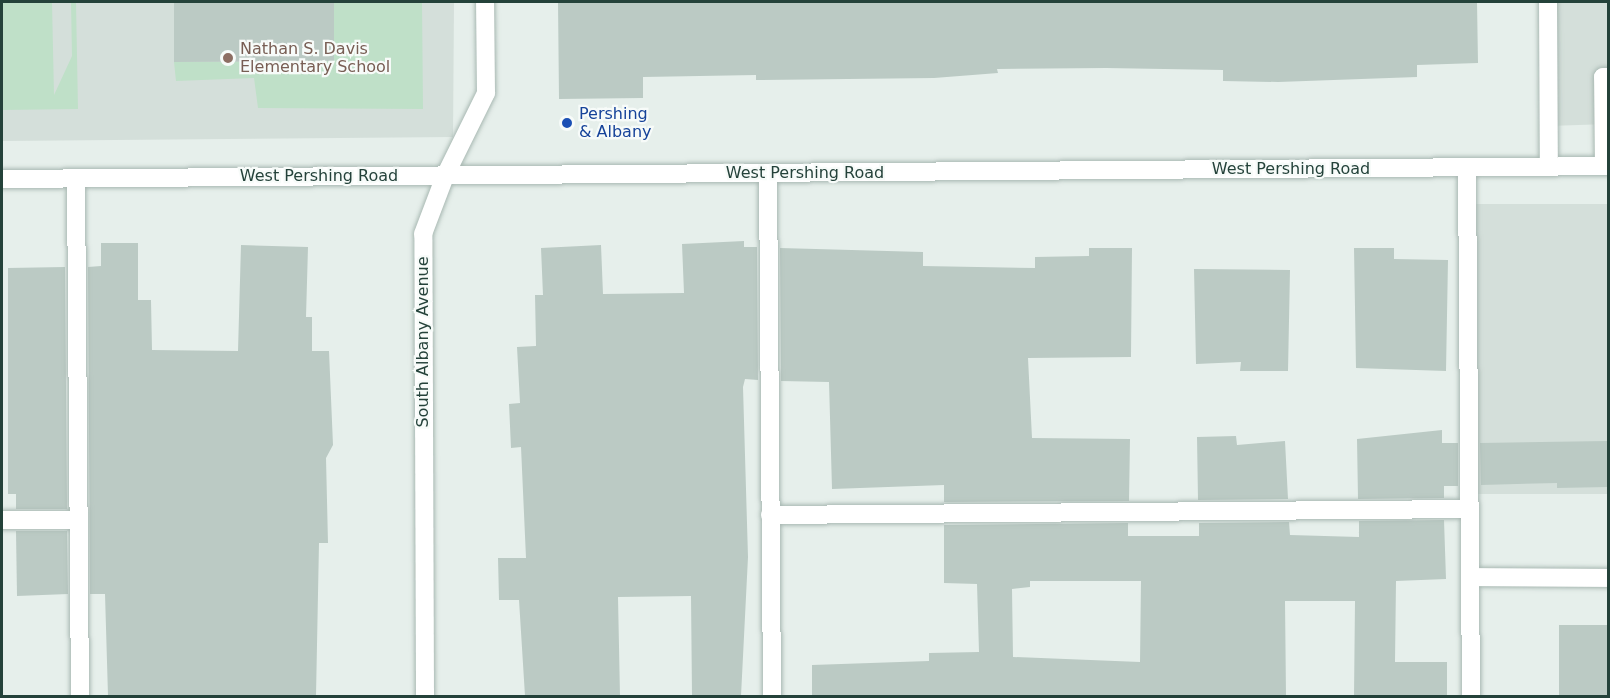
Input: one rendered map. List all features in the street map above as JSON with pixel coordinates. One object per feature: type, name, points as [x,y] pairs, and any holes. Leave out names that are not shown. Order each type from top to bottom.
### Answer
[{"type":"street","name":"South Albany Avenue","points":[[425,696],[423,234],[445,176],[486,93],[484,2]]},
{"type":"street","points":[[1548,2],[1549,166]]},
{"type":"street","points":[[1606,166],[1603,77],[1608,77]]},
{"type":"street","name":"West Pershing Road","points":[[2,179],[1606,166]]},
{"type":"street","points":[[1467,167],[1471,696]]},
{"type":"street","points":[[768,173],[772,696]]},
{"type":"street","points":[[76,179],[80,696]]},
{"type":"street","points":[[770,515],[1469,509]]},
{"type":"street","points":[[2,520],[79,520]]},
{"type":"street","points":[[1470,577],[1608,578]]},
{"type":"shaded area","name":"Nathan S. Davis Elementary School","points":[[2,2],[454,2],[453,137],[2,141]]},
{"type":"shaded area","points":[[1548,2],[1608,2],[1608,124],[1549,126]]},
{"type":"shaded area","points":[[1468,204],[1608,204],[1608,494],[1470,494]]},
{"type":"green space","points":[[2,2],[52,2],[54,95],[72,56],[71,2],[76,2],[78,109],[2,110]]},
{"type":"green space","points":[[334,2],[422,2],[423,109],[258,108],[254,78],[176,81],[174,62],[334,61]]},
{"type":"building","points":[[174,2],[334,2],[334,61],[174,62]]},
{"type":"building","points":[[558,2],[1477,2],[1478,63],[1417,65],[1417,77],[1278,82],[1223,81],[1223,70],[1106,68],[997,69],[998,73],[934,78],[756,80],[756,75],[643,77],[643,98],[559,99]]},
{"type":"building","points":[[744,241],[744,247],[757,247],[758,380],[745,379],[743,387],[748,557],[741,696],[692,696],[691,596],[618,597],[620,696],[525,696],[519,600],[499,600],[498,558],[526,558],[521,447],[511,448],[509,404],[520,403],[517,347],[536,346],[535,295],[543,295],[541,248],[601,245],[603,294],[684,293],[682,244]]},
{"type":"building","points":[[101,243],[138,243],[138,300],[151,300],[152,350],[238,351],[241,245],[308,247],[306,317],[312,317],[312,351],[329,351],[333,445],[326,458],[328,543],[319,543],[316,696],[108,696],[105,594],[90,594],[88,267],[101,266]]},
{"type":"building","points":[[780,248],[923,252],[923,266],[1035,268],[1035,257],[1089,256],[1089,248],[1132,248],[1131,357],[1028,358],[1032,438],[1130,439],[1129,501],[944,502],[944,485],[832,489],[829,382],[781,381]]},
{"type":"building","points":[[1354,248],[1394,248],[1394,259],[1448,260],[1446,371],[1356,368]]},
{"type":"building","points":[[65,267],[67,509],[16,509],[16,494],[8,494],[8,268]]},
{"type":"building","points":[[1194,269],[1290,270],[1288,371],[1240,371],[1241,362],[1196,364]]},
{"type":"building","points":[[1442,430],[1442,443],[1458,443],[1458,486],[1444,486],[1444,498],[1358,499],[1357,439]]},
{"type":"building","points":[[1236,436],[1237,445],[1285,441],[1288,499],[1198,500],[1197,437]]},
{"type":"building","points":[[1608,441],[1608,487],[1557,488],[1557,483],[1481,485],[1480,443]]},
{"type":"building","points":[[1444,520],[1446,579],[1396,581],[1395,662],[1447,662],[1447,696],[1354,696],[1355,601],[1285,601],[1286,696],[812,696],[812,665],[929,661],[929,653],[979,652],[977,584],[944,583],[944,525],[1128,523],[1128,536],[1199,536],[1199,523],[1289,522],[1290,535],[1359,537],[1359,521]],"holes":[[[1030,581],[1141,581],[1140,662],[1013,657],[1012,589],[1030,587]]]},
{"type":"building","points":[[16,531],[67,531],[68,594],[17,596]]},
{"type":"building","points":[[1559,625],[1608,625],[1608,696],[1559,696]]},
{"type":"place","name":"Nathan S. Davis Elementary School","points":[[228,58]]},
{"type":"place","name":"Pershing & Albany","points":[[567,123]]}]
